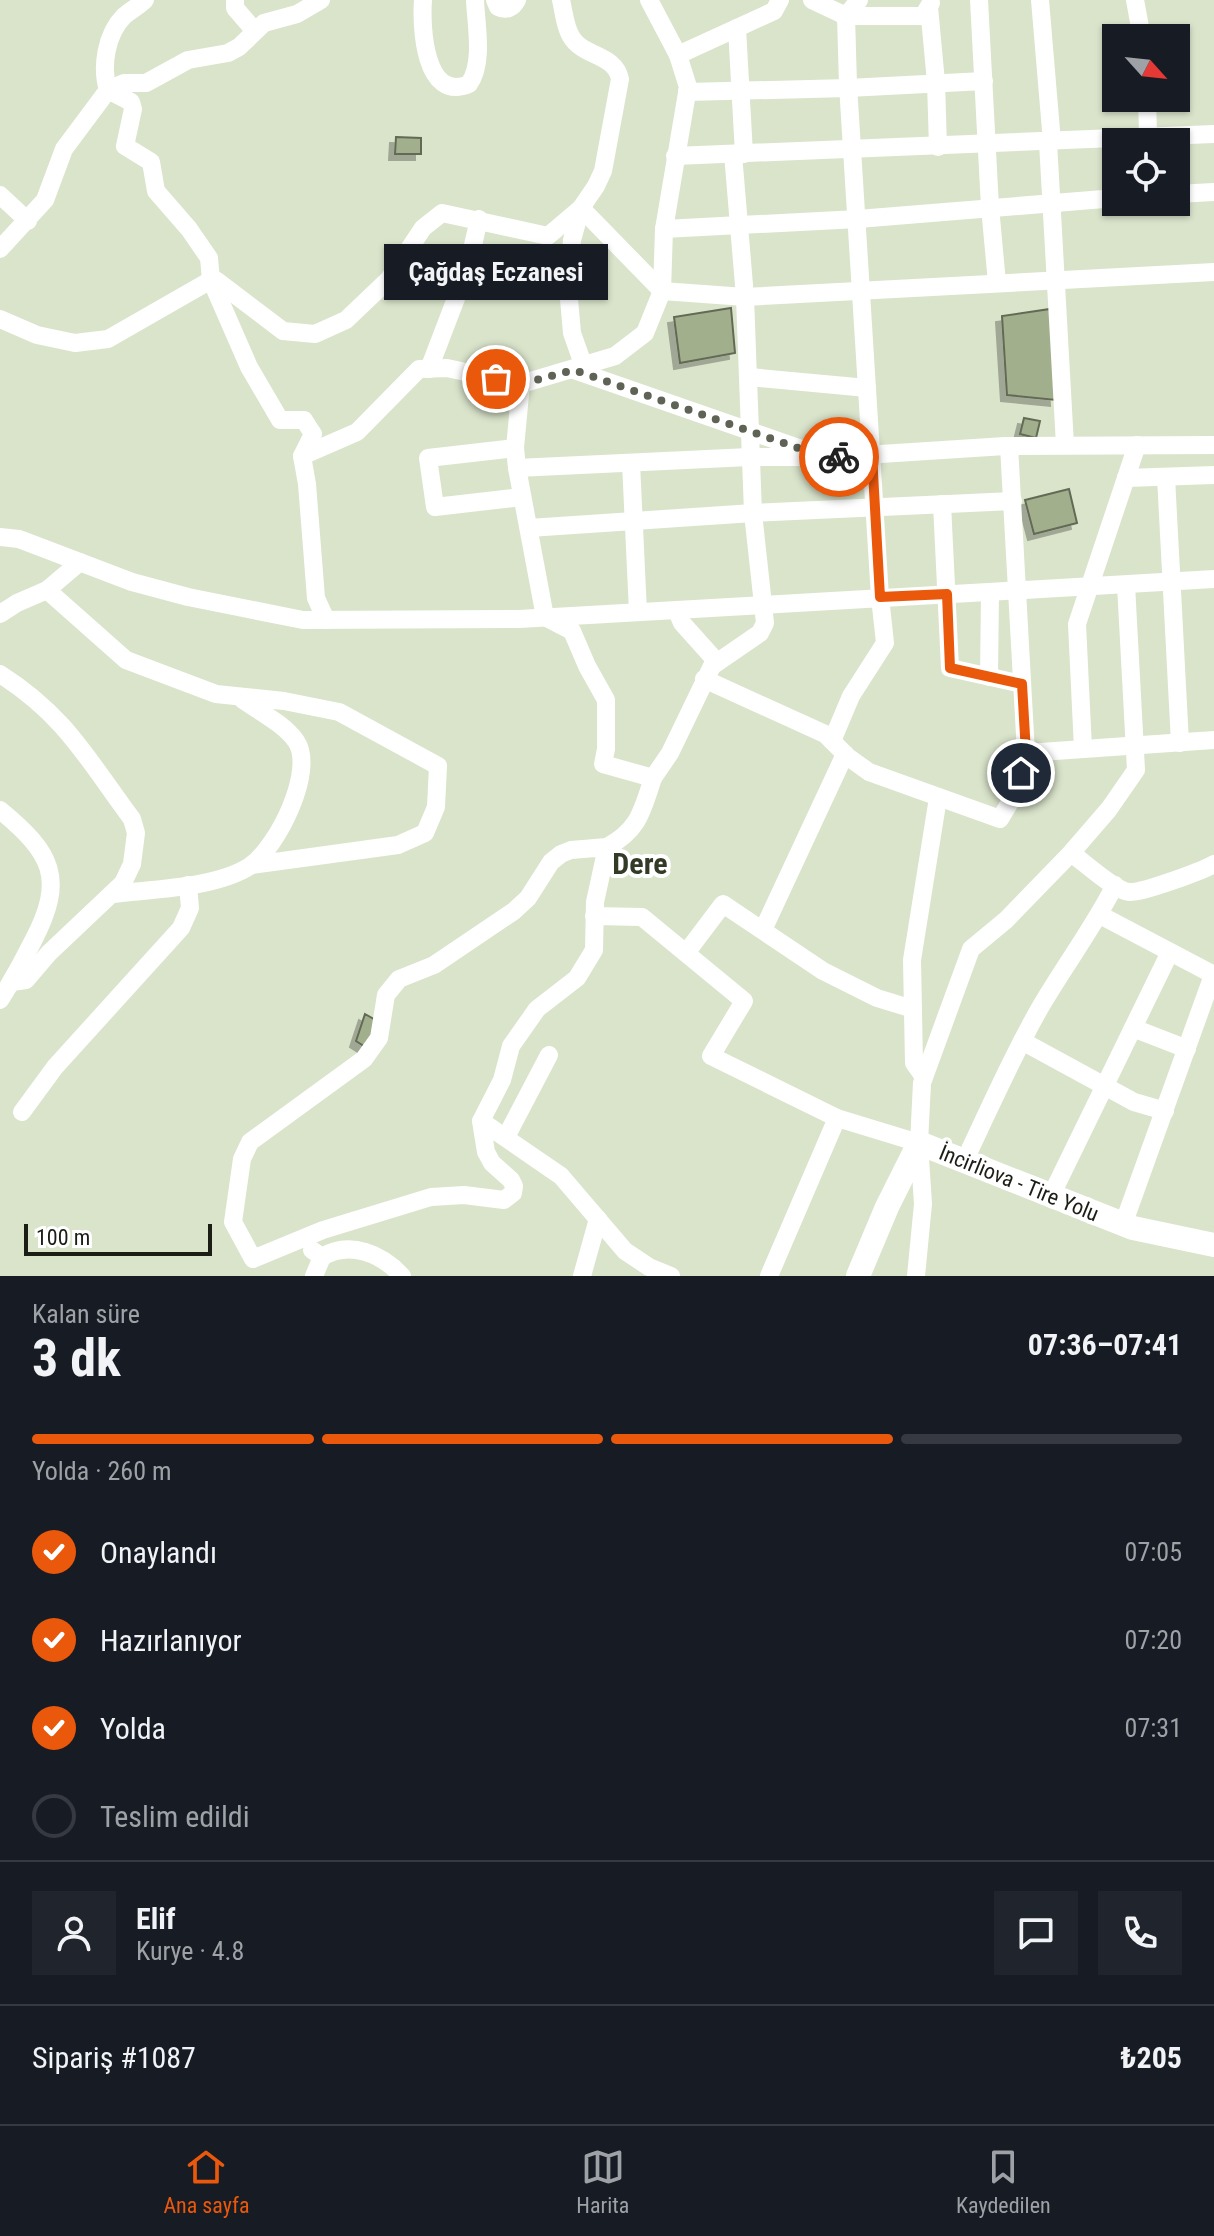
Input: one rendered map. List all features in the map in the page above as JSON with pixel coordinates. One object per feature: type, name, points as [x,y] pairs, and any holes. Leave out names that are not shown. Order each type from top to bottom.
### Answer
[{"type":"main road","name":"İncirliova - Tire Yolu","points":[[858,1276],[887,1207],[919,1143],[1123,1225],[1214,1245]]},
{"type":"street","points":[[108,90],[104,64],[116,27],[125,15],[145,0]]},
{"type":"street","points":[[235,0],[235,8],[254,30]]},
{"type":"street","points":[[0,249],[45,200],[64,149],[108,90],[124,83],[146,83],[188,60],[228,53],[239,47],[264,23],[309,8],[321,0]]},
{"type":"street","points":[[423,0],[422,16],[430,68],[441,80],[458,87],[469,84],[475,73],[475,0]]},
{"type":"street","points":[[495,0],[498,7],[505,9],[512,7],[517,0]]},
{"type":"street","points":[[561,0],[573,41],[615,66],[620,79],[603,171],[581,208],[572,240],[568,288],[579,368]]},
{"type":"street","points":[[302,456],[357,432],[419,369],[447,368],[521,384],[615,356],[645,333],[662,291],[664,229],[688,87],[678,55],[649,0]]},
{"type":"street","points":[[678,55],[774,11],[780,0]]},
{"type":"street","points":[[812,0],[846,16],[923,16],[931,3]]},
{"type":"street","points":[[763,930],[838,748],[851,696],[885,643],[848,88],[846,16],[859,0]]},
{"type":"street","points":[[979,0],[997,283]]},
{"type":"street","points":[[1040,0],[1065,445]]},
{"type":"street","points":[[1135,0],[1139,24]]},
{"type":"street","points":[[931,3],[938,147]]},
{"type":"street","points":[[607,847],[595,902],[594,950],[577,978],[537,1009],[511,1046],[502,1080],[481,1121],[486,1152],[514,1186],[509,1198],[448,1194],[431,1197],[369,1215],[253,1259],[233,1222],[242,1159],[250,1142],[364,1059],[374,1048],[381,1032],[386,995],[399,979],[434,965],[514,911],[528,898],[551,862],[561,854],[571,850],[607,847],[624,838],[635,826],[653,778],[670,753],[704,679],[717,662],[760,633],[765,623],[753,513],[752,432],[739,225],[737,28]]},
{"type":"street","points":[[687,92],[984,81]]},
{"type":"street","points":[[108,90],[131,102],[133,109],[125,146],[151,162],[156,191],[209,258],[211,280],[249,367],[280,420],[304,420],[313,434],[302,456],[316,598],[326,620]]},
{"type":"street","points":[[1190,134],[1214,134]]},
{"type":"street","points":[[675,156],[1102,138]]},
{"type":"street","points":[[1190,193],[1214,192]]},
{"type":"street","points":[[0,195],[28,221]]},
{"type":"street","points":[[664,229],[858,219],[1102,199]]},
{"type":"street","points":[[0,319],[37,335],[75,343],[108,339],[211,280],[217,281],[283,331],[315,334],[346,320],[389,279],[423,228],[442,213],[548,236],[581,208]]},
{"type":"street","points":[[581,208],[662,291],[745,297],[1214,272]]},
{"type":"street","points":[[429,369],[468,267],[479,219]]},
{"type":"street","points":[[579,368],[824,457]]},
{"type":"street","points":[[749,377],[867,388]]},
{"type":"street","points":[[521,384],[515,448],[517,468],[545,617]]},
{"type":"street","points":[[1083,749],[1077,624],[1137,445]]},
{"type":"street","points":[[517,468],[872,455],[1009,446],[1214,445]]},
{"type":"street","points":[[704,679],[825,734],[869,772],[1000,819],[1016,792],[1026,753],[1009,446]]},
{"type":"street","points":[[515,448],[428,458],[435,507],[522,497]]},
{"type":"street","points":[[631,463],[638,612]]},
{"type":"street","points":[[1126,478],[1214,475]]},
{"type":"street","points":[[1166,477],[1180,743]]},
{"type":"street","points":[[529,528],[753,513],[1013,501]]},
{"type":"street","points":[[942,504],[950,668],[1022,684]]},
{"type":"street","points":[[0,537],[19,539],[132,582],[188,597],[303,620],[545,617],[1214,579]]},
{"type":"street","points":[[0,614],[47,590],[80,562]]},
{"type":"street","points":[[916,1276],[923,1204],[919,1143],[924,1077],[971,949],[1006,920],[1071,853],[1109,809],[1136,770],[1126,585]]},
{"type":"street","points":[[47,590],[126,660],[216,694],[284,701],[339,712],[438,766],[436,807],[425,833],[398,845],[252,865],[212,880],[113,894]]},
{"type":"street","points":[[989,677],[990,593]]},
{"type":"street","points":[[677,611],[682,623],[717,662]]},
{"type":"street","points":[[545,617],[572,631],[606,700],[603,764],[653,778]]},
{"type":"street","points":[[0,674],[25,690],[59,720],[132,819],[136,833],[132,864],[123,883],[65,937],[26,980],[12,982]]},
{"type":"street","points":[[241,698],[287,731],[297,742],[302,767],[284,825],[252,865]]},
{"type":"street","points":[[1026,753],[1214,740]]},
{"type":"street","points":[[924,1077],[914,1063],[912,960],[938,798]]},
{"type":"street","points":[[0,810],[41,850],[51,873],[52,897],[42,925],[0,1000]]},
{"type":"street","points":[[1071,853],[1129,892],[1214,864]]},
{"type":"street","points":[[22,1112],[55,1067],[181,928],[190,908],[188,885]]},
{"type":"street","points":[[964,1162],[1042,1004],[1100,915],[1115,885]]},
{"type":"street","points":[[686,953],[723,904],[823,971],[877,998],[913,1009]]},
{"type":"street","points":[[1100,915],[1213,975],[1123,1225]]},
{"type":"street","points":[[594,916],[642,917],[744,1001],[711,1056],[837,1118],[919,1143]]},
{"type":"street","points":[[1051,1196],[1169,954]]},
{"type":"street","points":[[1133,1028],[1187,1049]]},
{"type":"street","points":[[1022,1041],[1134,1102],[1165,1111]]},
{"type":"street","points":[[506,1137],[549,1055]]},
{"type":"street","points":[[769,1276],[837,1118]]},
{"type":"street","points":[[481,1121],[561,1176],[625,1251],[649,1267],[671,1276]]},
{"type":"street","points":[[582,1276],[598,1219]]},
{"type":"street","points":[[299,1241],[322,1257]]},
{"type":"street","points":[[314,1276],[322,1257],[335,1250],[358,1248],[386,1262],[402,1276]]},
{"type":"building","points":[[396,137],[421,138],[421,154],[395,154]]},
{"type":"building","points":[[731,308],[735,353],[680,363],[674,317]]},
{"type":"building","points":[[1050,309],[1056,400],[1007,395],[1002,316]]},
{"type":"building","points":[[1024,418],[1040,421],[1036,438],[1020,434]]},
{"type":"building","points":[[1069,489],[1077,523],[1034,534],[1025,500]]},
{"type":"building","points":[[365,1014],[379,1022],[370,1050],[356,1041]]},
{"type":"way so far","points":[[496,379],[521,384],[574,370],[824,457],[839,457]]},
{"type":"place","name":"Çağdaş Eczanesi","points":[[496,379]]},
{"type":"district","name":"Dere","points":[[640,863]]},
{"type":"route","points":[[839,457],[872,455],[880,597],[947,594],[950,668],[1022,684],[1026,753],[1021,773]]}]
